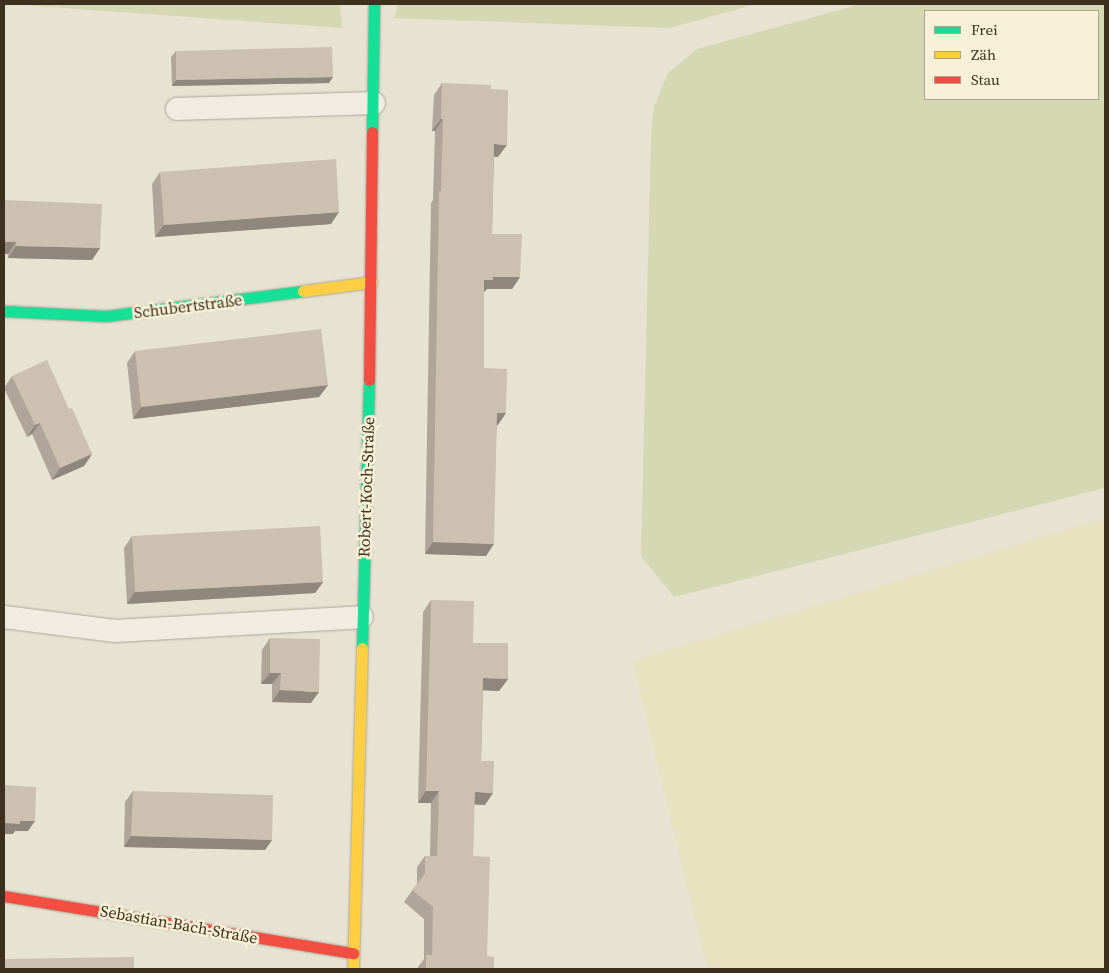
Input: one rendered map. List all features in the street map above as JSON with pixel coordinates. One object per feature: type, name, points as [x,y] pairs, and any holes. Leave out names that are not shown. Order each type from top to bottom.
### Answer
[{"type":"street","name":"Robert-Koch-Straße","points":[[353,969],[371,282],[374,4]]},
{"type":"street","name":"Schubertstraße","points":[[4,311],[106,316],[371,282]]},
{"type":"street","name":"Sebastian-Bach-Straße","points":[[4,896],[353,953]]},
{"type":"lane","points":[[177,109],[374,103]]},
{"type":"lane","points":[[4,617],[115,631],[362,618]]},
{"type":"shaded area","points":[[1105,519],[1105,969],[708,969],[632,661]]},
{"type":"green space","points":[[8,4],[340,4],[342,28]]},
{"type":"green space","points":[[398,4],[756,4],[670,28],[394,18]]},
{"type":"green space","points":[[861,4],[1105,4],[1105,488],[674,597],[641,556],[651,137],[654,107],[668,73],[697,49]]},
{"type":"building","points":[[332,47],[333,77],[176,80],[176,51]]},
{"type":"building","points":[[442,83],[491,85],[491,89],[508,90],[507,145],[494,144],[492,234],[522,234],[520,277],[493,277],[493,280],[484,280],[484,368],[507,369],[506,413],[497,413],[494,544],[433,542],[439,191],[441,191],[443,119],[441,119]]},
{"type":"building","points":[[336,159],[339,212],[164,225],[160,172]]},
{"type":"building","points":[[4,200],[102,204],[100,248],[16,246],[16,242],[4,242]]},
{"type":"building","points":[[321,329],[328,385],[141,407],[135,351]]},
{"type":"building","points":[[47,360],[69,409],[72,408],[92,454],[60,468],[40,423],[35,425],[12,376]]},
{"type":"building","points":[[320,526],[323,582],[135,592],[132,536]]},
{"type":"building","points":[[431,600],[474,601],[473,643],[508,643],[508,679],[483,678],[481,761],[494,761],[493,793],[475,792],[473,856],[490,857],[487,956],[494,957],[494,969],[426,969],[426,955],[432,955],[433,907],[412,890],[425,874],[425,856],[437,856],[439,791],[426,791]]},
{"type":"building","points":[[270,638],[320,639],[319,692],[280,690],[281,673],[270,673]]},
{"type":"building","points":[[4,785],[36,787],[35,821],[20,821],[20,824],[4,823]]},
{"type":"building","points":[[133,791],[273,795],[272,840],[131,836]]},
{"type":"building","points":[[134,957],[134,969],[4,969],[4,959]]},
{"type":"traffic: fast","points":[[372,132],[374,4]]},
{"type":"traffic: fast","points":[[4,311],[106,316],[303,291]]},
{"type":"traffic: fast","points":[[362,648],[369,380]]},
{"type":"traffic: slow","points":[[303,291],[371,282]]},
{"type":"traffic: slow","points":[[353,969],[362,648]]},
{"type":"traffic: jam","points":[[369,380],[372,132]]},
{"type":"traffic: jam","points":[[4,896],[353,953]]}]
